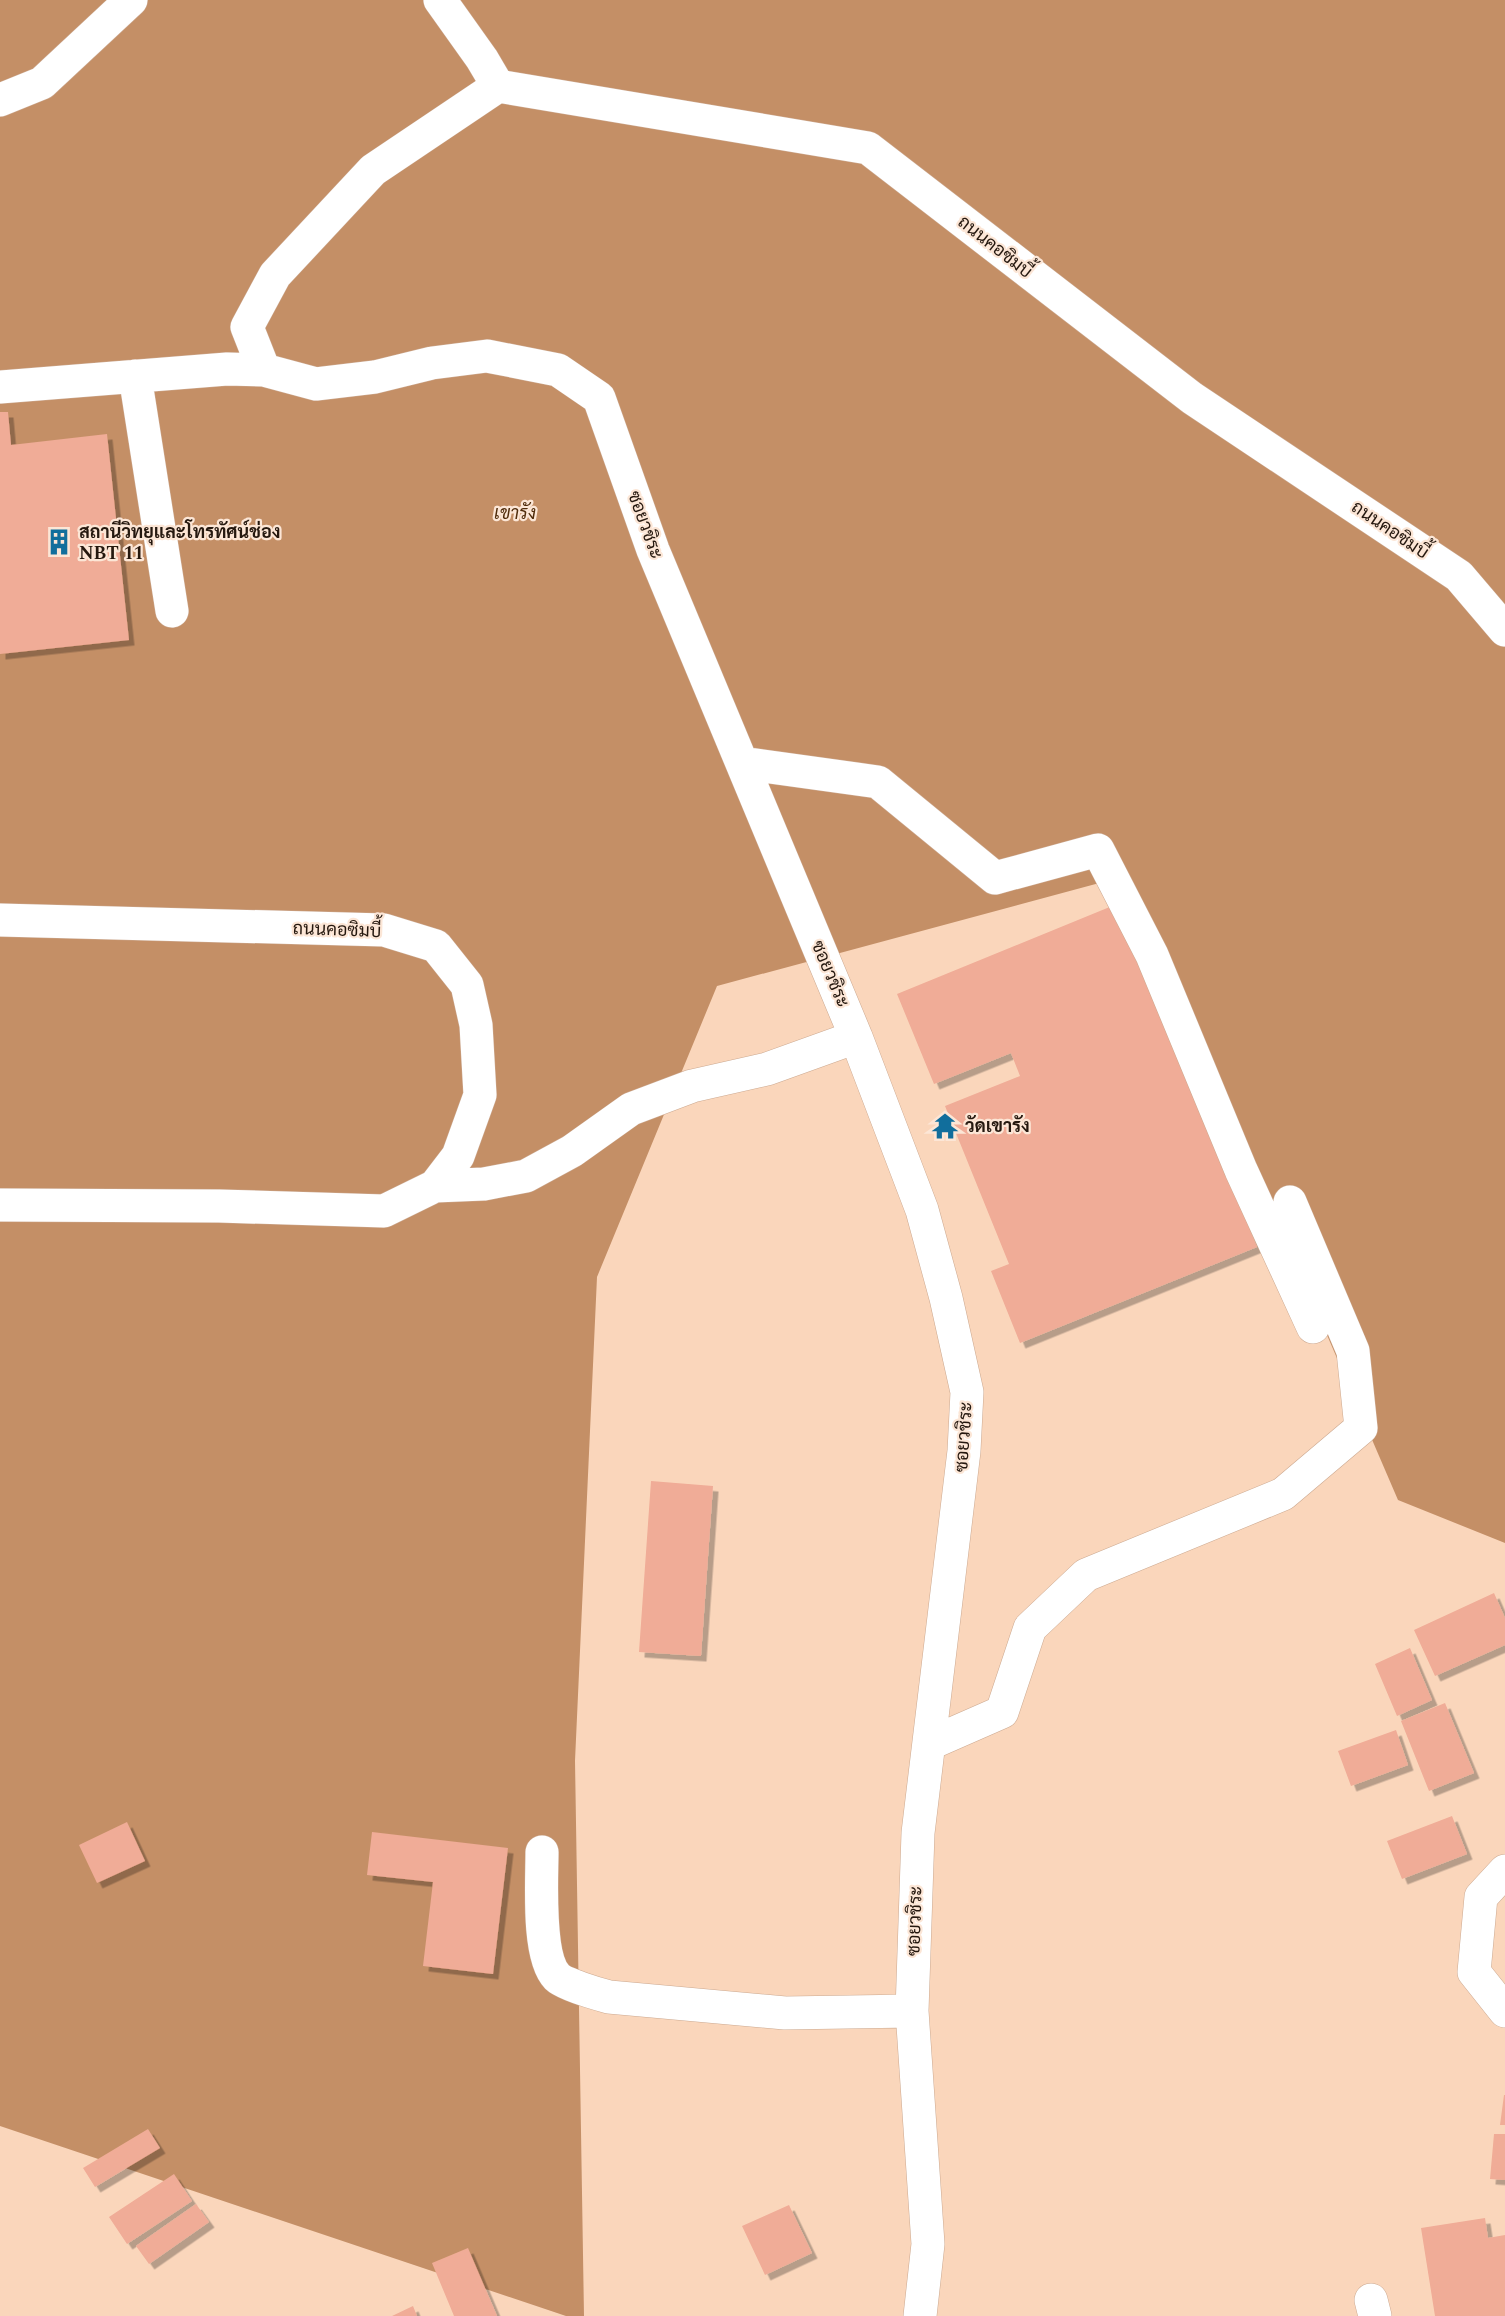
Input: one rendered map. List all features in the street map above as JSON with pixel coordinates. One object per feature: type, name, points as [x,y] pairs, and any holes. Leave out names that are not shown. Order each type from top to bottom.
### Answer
[{"type":"street","points":[[0,100],[42,83],[131,0]]},
{"type":"street","points":[[264,370],[247,327],[275,275],[373,170],[498,86],[482,59],[440,0]]},
{"type":"street","name":"ถนนคอซิมบี้","points":[[498,86],[868,148],[1192,398],[1459,576],[1505,630]]},
{"type":"street","name":"ซอยวชิระ","points":[[0,387],[227,369],[264,370],[316,384],[375,377],[432,363],[487,356],[558,370],[599,398],[653,550],[856,1037],[922,1210],[946,1298],[967,1392],[964,1451],[918,1833],[912,2011],[928,2244],[920,2316]]},
{"type":"street","points":[[135,376],[172,611]]},
{"type":"street","points":[[742,763],[878,782],[995,878],[1098,850],[1152,956],[1241,1170],[1313,1327]]},
{"type":"street","name":"ถนนคอซิมบี้","points":[[0,920],[384,930],[436,946],[467,985],[476,1025],[480,1095],[458,1156],[435,1186],[384,1211],[219,1206],[0,1205]]},
{"type":"street","points":[[435,1186],[484,1184],[526,1176],[572,1151],[631,1109],[692,1086],[767,1069],[856,1037]]},
{"type":"street","points":[[929,1744],[1002,1712],[1030,1628],[1086,1575],[1283,1494],[1361,1428],[1353,1351],[1290,1202]]},
{"type":"street","points":[[542,1852],[544,1950],[557,1977],[586,1990],[609,1997],[785,2013],[912,2011]]},
{"type":"street","points":[[1505,1871],[1481,1898],[1474,1971],[1505,2011]]},
{"type":"green space","name":"เขารัง","points":[[0,0],[1505,0],[1505,1543],[1398,1500],[1129,875],[717,986],[597,1277],[575,1761],[584,2316],[566,2316],[0,2126]]},
{"type":"building","name":"สถานีวิทยุและโทรทัศน์ช่อง NBT 11","points":[[0,412],[8,412],[11,445],[107,434],[129,640],[0,654]]},
{"type":"building","points":[[1117,904],[1257,1247],[1020,1343],[991,1271],[1009,1264],[945,1106],[1020,1076],[1011,1053],[934,1084],[897,994]]},
{"type":"building","points":[[651,1481],[713,1486],[701,1656],[639,1652]]},
{"type":"building","points":[[1494,1593],[1505,1618],[1505,1645],[1435,1676],[1414,1630]]},
{"type":"building","points":[[1410,1648],[1432,1700],[1397,1716],[1375,1664]]},
{"type":"building","points":[[1445,1703],[1474,1773],[1429,1791],[1401,1721]]},
{"type":"building","points":[[1396,1730],[1408,1765],[1351,1786],[1338,1751]]},
{"type":"building","points":[[1452,1816],[1467,1854],[1402,1879],[1387,1841]]},
{"type":"building","points":[[127,1822],[145,1861],[97,1883],[79,1845]]},
{"type":"building","points":[[372,1832],[508,1848],[493,1974],[423,1966],[433,1882],[367,1875]]},
{"type":"building","points":[[1504,2095],[1505,2125],[1500,2125]]},
{"type":"building","points":[[148,2129],[160,2148],[95,2187],[83,2168]]},
{"type":"building","points":[[1494,2134],[1505,2134],[1505,2180],[1490,2179]]},
{"type":"building","points":[[174,2174],[192,2201],[127,2244],[109,2217]]},
{"type":"building","points":[[196,2204],[209,2222],[149,2264],[136,2246]]},
{"type":"building","points":[[789,2205],[812,2253],[765,2275],[742,2226]]},
{"type":"building","points":[[1485,2218],[1488,2238],[1505,2235],[1505,2316],[1435,2316],[1421,2228]]},
{"type":"building","points":[[468,2248],[497,2316],[454,2316],[432,2263]]},
{"type":"building","points":[[413,2306],[417,2316],[392,2316]]},
{"type":"place","name":"สถานีวิทยุและโทรทัศน์ช่อง NBT 11","points":[[59,542]]},
{"type":"place","name":"วัดเขารัง","points":[[945,1126]]}]
